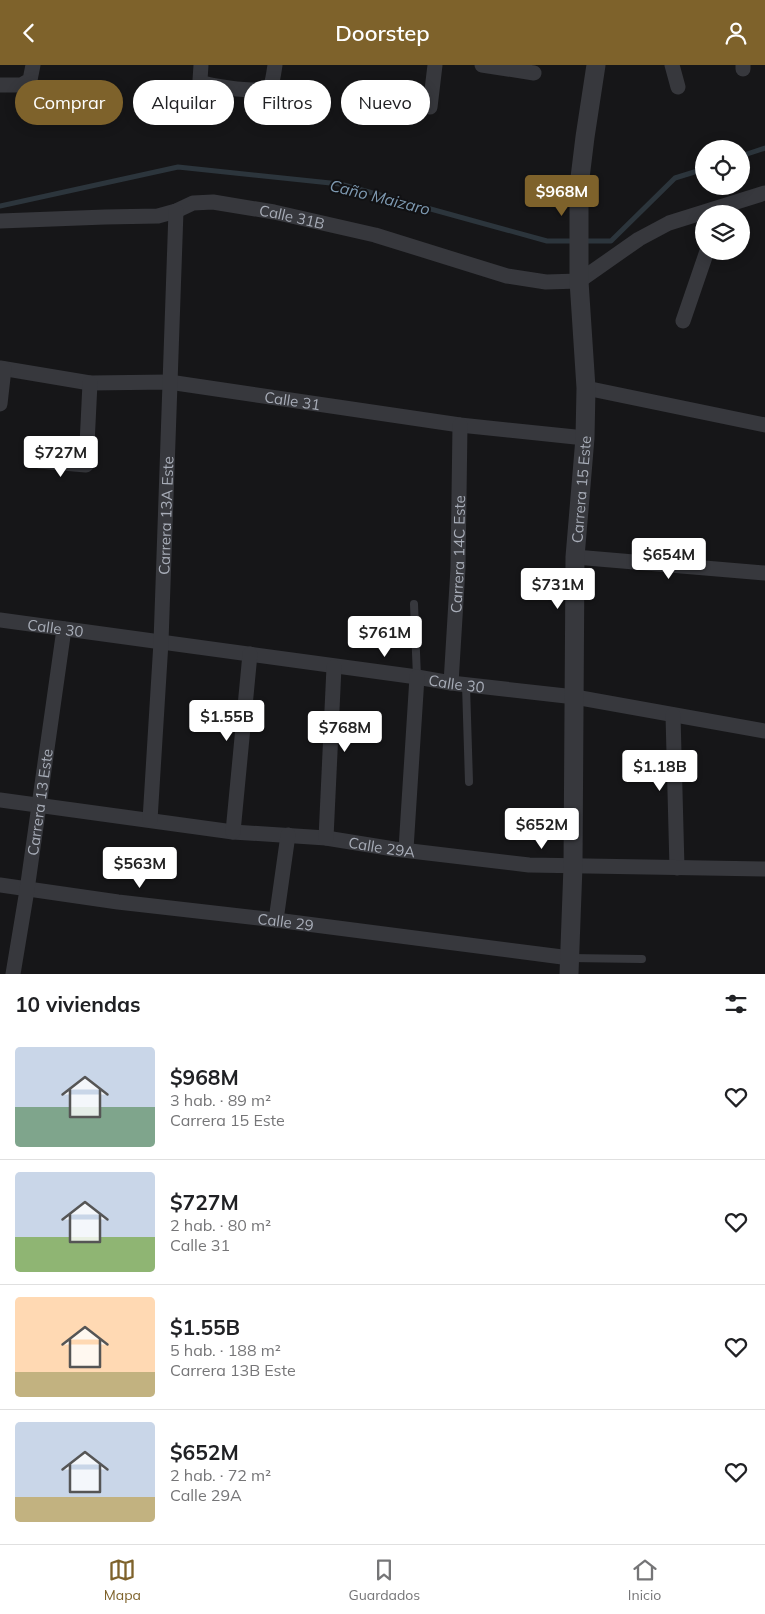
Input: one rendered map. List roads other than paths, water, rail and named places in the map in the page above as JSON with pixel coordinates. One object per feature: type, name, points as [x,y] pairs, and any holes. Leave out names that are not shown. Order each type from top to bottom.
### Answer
[{"type":"street","points":[[200,69],[200,80],[203,83],[258,91],[266,89],[271,85],[275,65]]},
{"type":"street","points":[[430,107],[436,65]]},
{"type":"street","points":[[482,65],[534,73]]},
{"type":"street","name":"Carrera 15 Este","points":[[569,966],[573,867],[576,557],[585,438],[586,388],[578,248],[580,186],[596,65]]},
{"type":"street","points":[[672,65],[678,87]]},
{"type":"street","points":[[0,85],[21,85],[30,80],[33,66]]},
{"type":"street","points":[[733,205],[765,193]]},
{"type":"street","name":"Calle 31B","points":[[0,221],[158,216],[176,211],[193,203],[212,202],[274,212],[375,235],[507,276],[546,282],[579,281]]},
{"type":"street","name":"Carrera 13A Este","points":[[150,820],[161,642],[176,211]]},
{"type":"street","points":[[579,281],[639,239],[669,223],[695,216]]},
{"type":"street","points":[[683,321],[704,260]]},
{"type":"street","points":[[0,404],[2,369]]},
{"type":"street","name":"Calle 31","points":[[2,369],[90,383],[170,382],[460,425],[585,438]]},
{"type":"street","points":[[39,461],[86,465],[90,383]]},
{"type":"street","points":[[586,388],[765,425]]},
{"type":"street","name":"Carrera 14C Este","points":[[451,683],[458,568],[460,425]]},
{"type":"street","points":[[576,557],[765,573]]},
{"type":"street","name":"Calle 30","points":[[0,620],[451,683],[575,697],[765,731]]},
{"type":"street","name":"Carrera 13 Este","points":[[13,974],[64,629]]},
{"type":"street","points":[[233,832],[250,654]]},
{"type":"street","points":[[326,838],[334,667]]},
{"type":"street","points":[[406,849],[417,677]]},
{"type":"street","points":[[673,715],[678,868]]},
{"type":"street","name":"Calle 29A","points":[[0,800],[233,832],[326,838],[529,865],[765,869]]},
{"type":"street","points":[[276,920],[288,835]]},
{"type":"street","name":"Calle 29","points":[[0,885],[276,920],[569,966]]},
{"type":"lane","points":[[414,604],[417,677]]},
{"type":"lane","points":[[466,685],[469,782]]},
{"type":"lane","points":[[569,966],[642,959]]},
{"type":"waterway","name":"Caño Maizaro","points":[[750,153],[765,148]]},
{"type":"waterway","name":"Caño Maizaro","points":[[0,206],[178,167],[340,184],[547,241],[611,241],[675,178],[695,172]]}]
